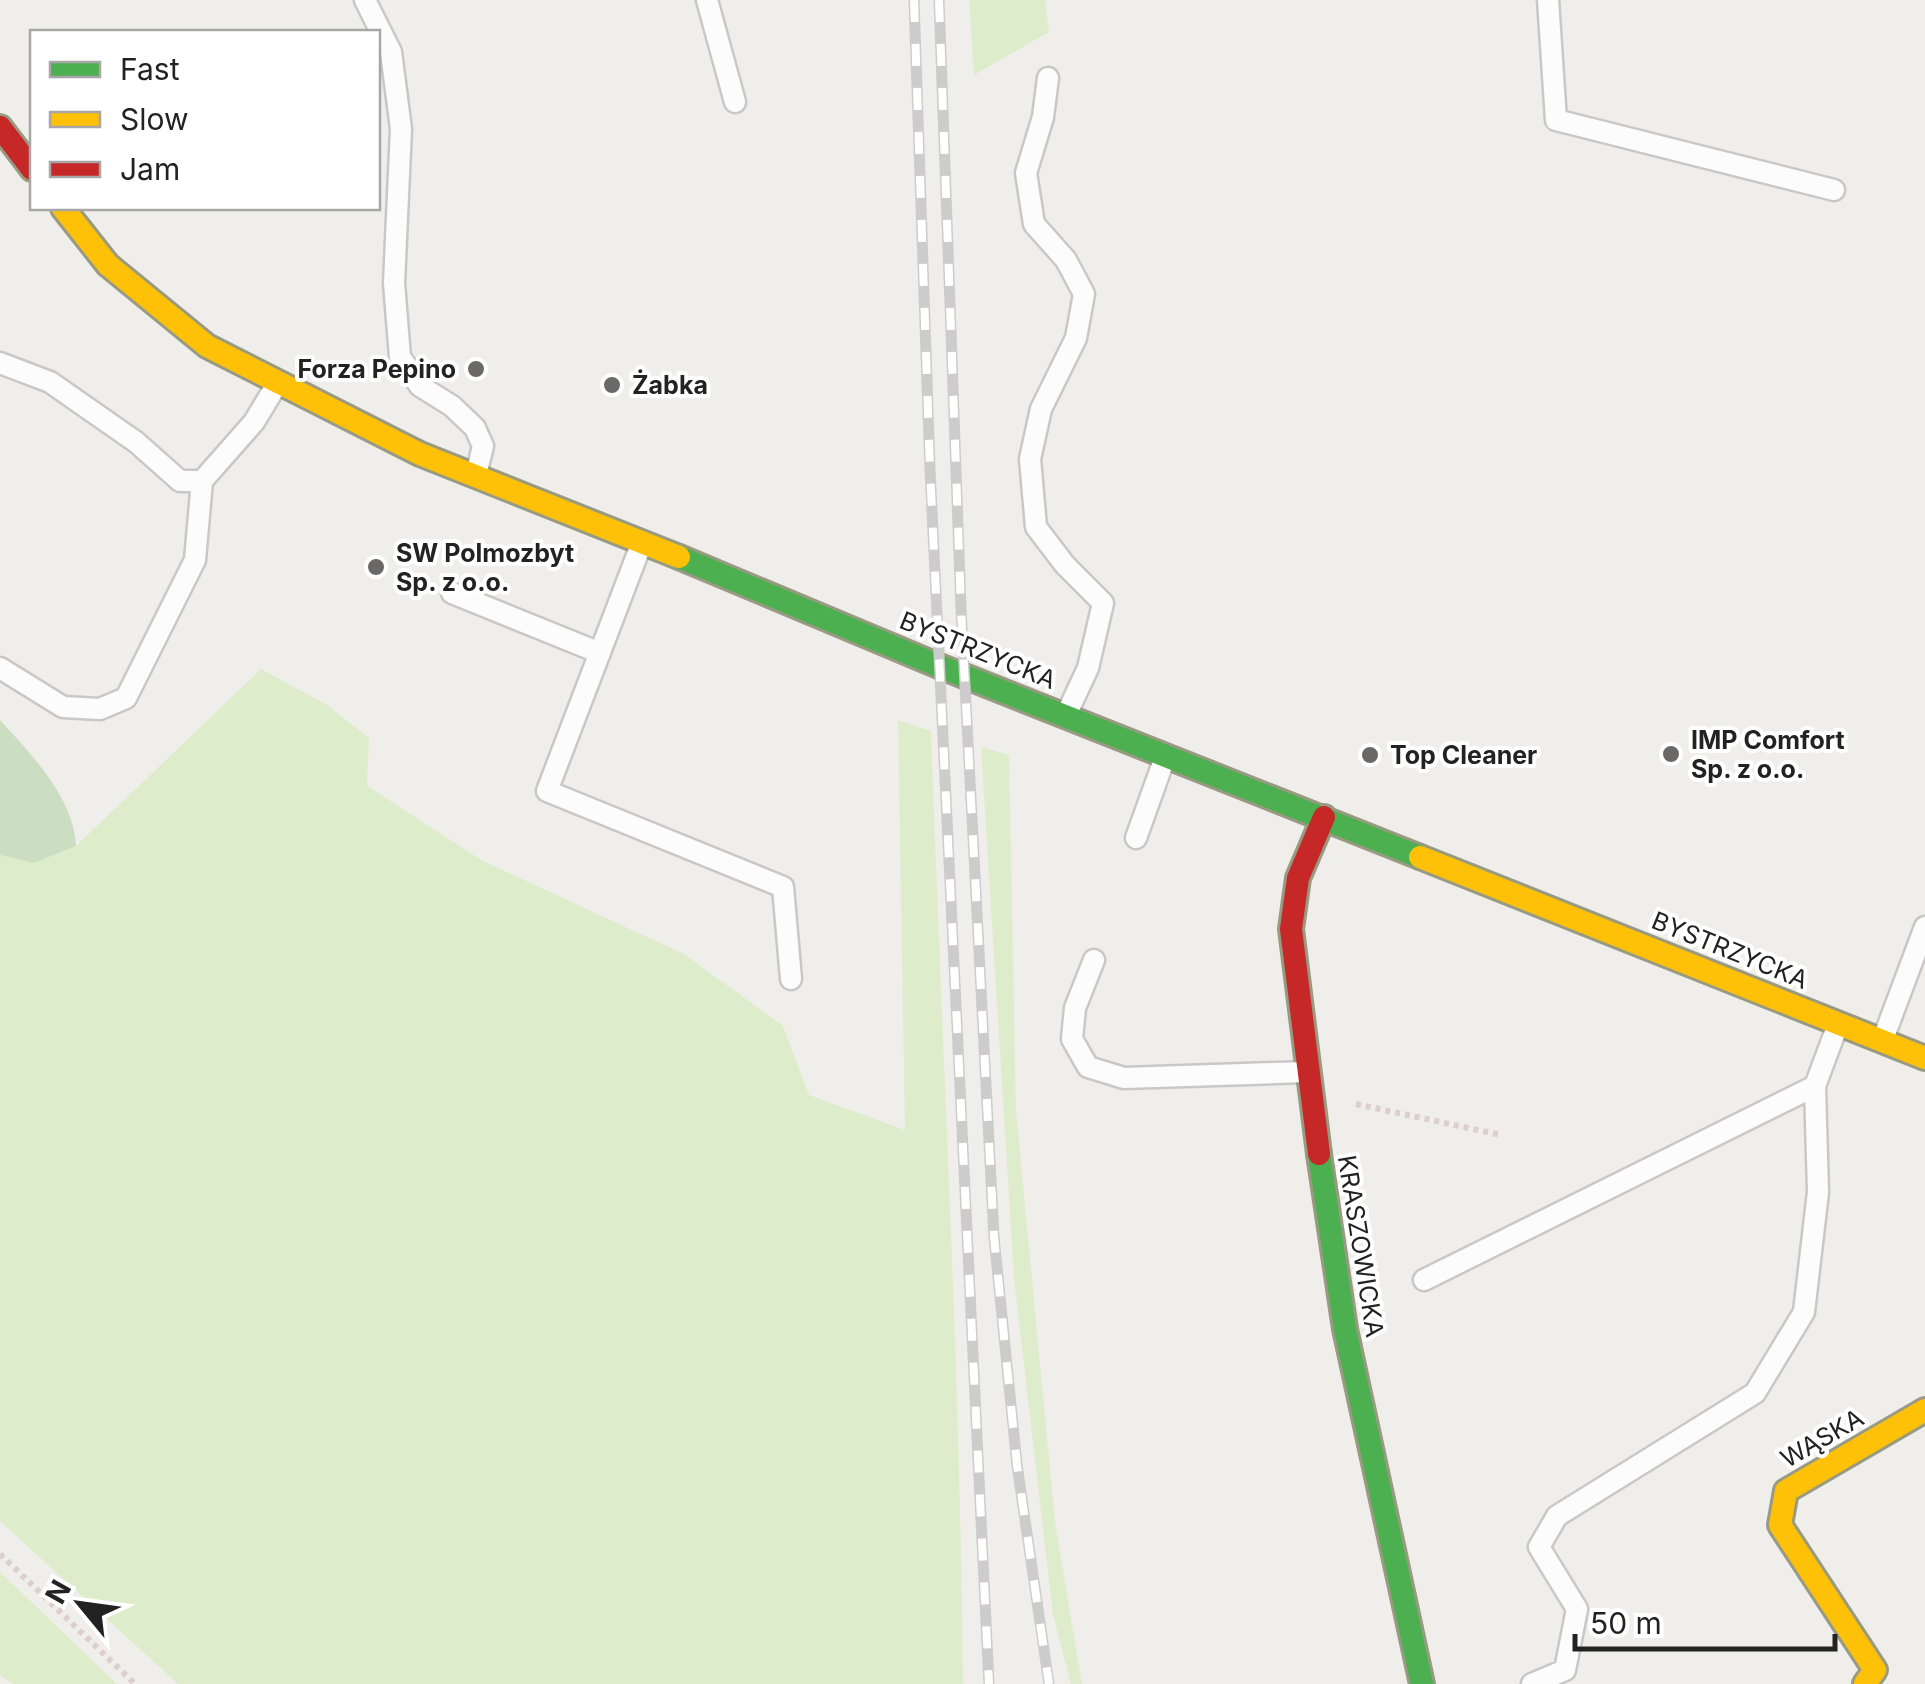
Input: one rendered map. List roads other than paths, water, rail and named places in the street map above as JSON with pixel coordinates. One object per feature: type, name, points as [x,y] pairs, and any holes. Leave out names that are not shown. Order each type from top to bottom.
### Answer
[{"type":"street","points":[[0,127],[30,165]]},
{"type":"street","name":"BYSTRZYCKA","points":[[65,210],[108,265],[207,346],[420,454],[1925,1058]]},
{"type":"street","name":"KRASZOWICKA","points":[[1324,817],[1298,878],[1291,929],[1346,1329],[1422,1684]]},
{"type":"street","name":"WĄSKA","points":[[1864,1684],[1875,1670],[1780,1525],[1786,1491],[1925,1410]]},
{"type":"lane","points":[[365,0],[379,30]]},
{"type":"lane","points":[[707,0],[734,102]]},
{"type":"lane","points":[[1548,0],[1556,120],[1834,190]]},
{"type":"lane","points":[[380,31],[390,52],[401,129],[394,283],[400,356],[420,386],[452,406],[475,428],[483,446],[475,476]]},
{"type":"lane","points":[[1048,78],[1043,117],[1026,173],[1034,224],[1066,260],[1084,294],[1076,338],[1040,409],[1030,458],[1036,527],[1065,565],[1103,603],[1088,668],[1067,715]]},
{"type":"lane","points":[[0,364],[50,382],[136,442],[180,482],[202,481]]},
{"type":"lane","points":[[0,668],[63,707],[100,709],[126,698],[195,560],[202,481],[254,422],[278,382]]},
{"type":"lane","points":[[642,543],[547,791],[783,888],[791,980]]},
{"type":"lane","points":[[452,593],[600,653]]},
{"type":"lane","points":[[1136,838],[1166,754]]},
{"type":"lane","points":[[1882,1040],[1925,927]]},
{"type":"lane","points":[[1094,960],[1075,1008],[1072,1039],[1088,1067],[1124,1078],[1308,1072]]},
{"type":"lane","points":[[1532,1684],[1564,1670],[1577,1609],[1539,1548],[1556,1516],[1754,1392],[1804,1312],[1818,1192],[1815,1086],[1839,1023]]},
{"type":"lane","points":[[1424,1280],[1815,1086]]},
{"type":"railway","points":[[914,0],[930,470],[989,1684]]},
{"type":"railway","points":[[939,0],[961,609],[994,1237],[1017,1465],[1049,1684]]},
{"type":"place","name":"Forza Pepino","points":[[476,369]]},
{"type":"place","name":"Żabka","points":[[612,385]]},
{"type":"place","name":"SW Polmozbyt Sp. z o.o.","points":[[376,567]]},
{"type":"place","name":"IMP Comfort Sp. z o.o.","points":[[1671,754]]},
{"type":"place","name":"Top Cleaner","points":[[1370,755]]}]
